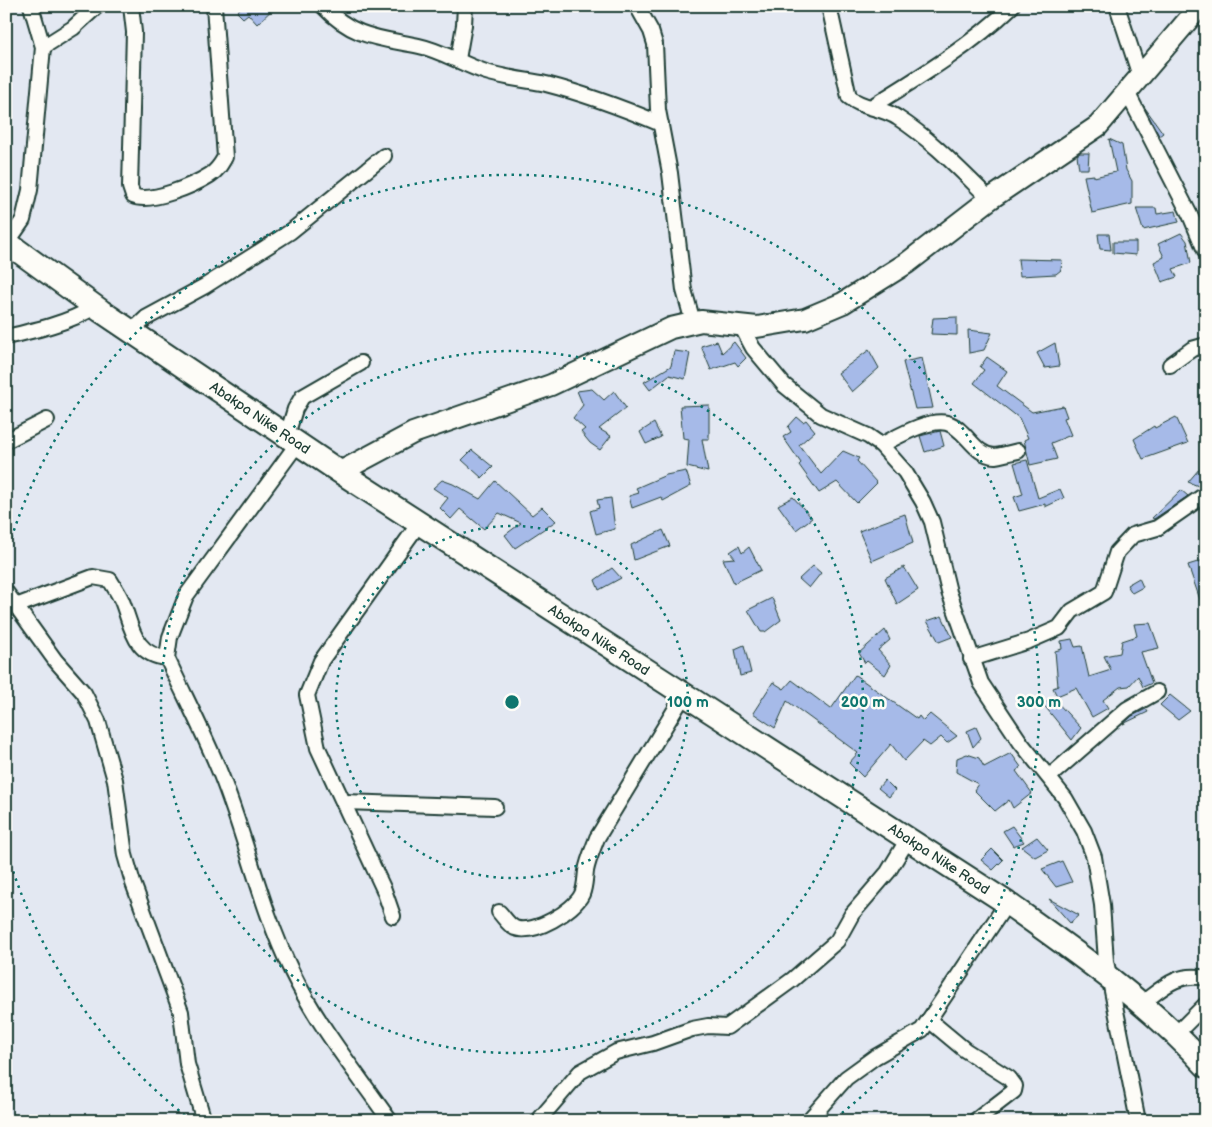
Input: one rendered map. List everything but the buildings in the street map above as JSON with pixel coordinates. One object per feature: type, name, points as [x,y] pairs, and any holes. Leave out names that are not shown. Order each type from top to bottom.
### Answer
[{"type":"main road","name":"Abakpa Nike Road","points":[[7,243],[131,332],[340,472],[1007,903],[1109,975],[1176,1034],[1206,1066]]},
{"type":"street","points":[[7,243],[23,220],[28,205],[43,47],[31,6]]},
{"type":"street","points":[[43,47],[73,28],[97,6]]},
{"type":"street","points":[[131,6],[134,32],[130,187],[133,196],[140,200],[163,196],[210,175],[219,167],[225,157],[214,6]]},
{"type":"street","points":[[323,6],[334,18],[351,29],[370,37],[419,46],[458,59],[484,72],[544,84],[608,102],[661,124]]},
{"type":"street","points":[[458,59],[465,6]]},
{"type":"street","points":[[637,6],[651,31],[655,44],[661,124],[670,172],[684,290],[693,322]]},
{"type":"street","points":[[829,6],[834,36],[849,97],[858,104],[892,114],[913,128],[990,199]]},
{"type":"street","points":[[871,107],[919,77],[998,20],[1012,6]]},
{"type":"street","points":[[1117,6],[1140,76]]},
{"type":"street","points":[[340,472],[413,433],[551,385],[660,332],[693,322],[757,327],[794,322],[843,304],[907,263],[990,199],[1098,126],[1128,94],[1140,76],[1200,6]]},
{"type":"street","points":[[1128,94],[1186,206],[1206,253]]},
{"type":"street","points":[[131,332],[146,318],[205,286],[290,232],[384,156]]},
{"type":"street","points":[[6,337],[48,327],[80,316],[95,307]]},
{"type":"street","points":[[741,326],[758,355],[784,385],[826,417],[868,436],[881,445],[912,482],[929,513],[942,569],[971,660],[988,696],[1021,744],[1049,776],[1076,817],[1094,857],[1109,975],[1138,1121]]},
{"type":"street","points":[[1170,365],[1192,349],[1206,344]]},
{"type":"street","points":[[361,363],[302,397],[295,409],[292,439],[186,596],[170,637],[167,658],[221,775],[256,881],[291,970],[328,1035],[390,1121]]},
{"type":"street","points":[[6,441],[47,420]]},
{"type":"street","points":[[881,445],[903,433],[939,422],[955,426],[984,453],[993,456],[1018,451]]},
{"type":"street","points":[[971,660],[1029,641],[1059,628],[1072,611],[1104,592],[1117,552],[1133,534],[1157,528],[1206,494]]},
{"type":"street","points":[[393,916],[384,890],[318,748],[307,695],[321,661],[420,522]]},
{"type":"street","points":[[16,606],[93,577],[110,580],[122,600],[134,638],[154,657],[167,658]]},
{"type":"street","points":[[6,592],[55,660],[84,693],[98,721],[115,780],[125,854],[133,883],[181,1012],[187,1064],[204,1121]]},
{"type":"street","points":[[1049,776],[1127,709],[1157,692]]},
{"type":"street","points":[[499,912],[514,928],[523,930],[540,926],[566,912],[575,904],[584,887],[591,852],[597,838],[684,695]]},
{"type":"street","points":[[344,802],[495,807]]},
{"type":"street","points":[[538,1121],[580,1072],[603,1059],[616,1052],[653,1043],[692,1029],[708,1026],[727,1027],[792,980],[837,941],[852,914],[888,872],[908,839]]},
{"type":"street","points":[[808,1121],[846,1078],[875,1057],[916,1035],[929,1020],[1007,903]]},
{"type":"street","points":[[1141,1004],[1178,978],[1188,976],[1206,978]]},
{"type":"street","points":[[1176,1034],[1206,1004]]},
{"type":"street","points":[[929,1020],[965,1050],[1008,1078],[1015,1086],[1014,1091],[975,1121]]}]
